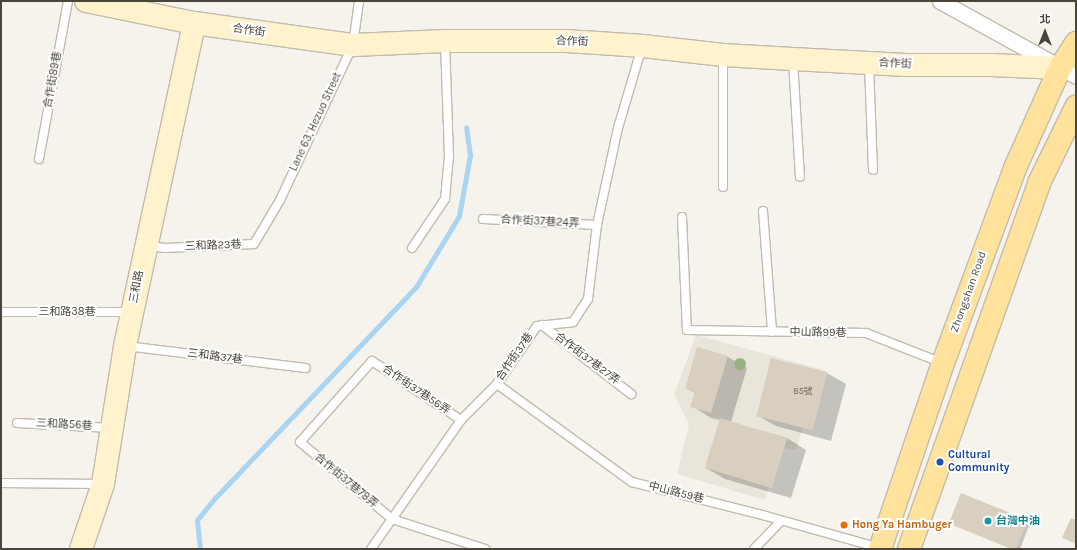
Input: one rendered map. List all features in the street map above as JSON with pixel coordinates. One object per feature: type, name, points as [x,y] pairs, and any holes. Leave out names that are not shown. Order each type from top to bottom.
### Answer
[{"type":"main road","name":"Zhongshan Road","points":[[881,548],[943,363],[1015,168],[1068,72],[1076,43]]},
{"type":"main road","points":[[909,549],[1039,184],[1076,107]]},
{"type":"street","name":"合作街","points":[[86,1],[194,24],[353,45],[445,42],[566,41],[643,46],[723,55],[906,65],[991,65],[1068,72]]},
{"type":"street","points":[[940,1],[1068,72]]},
{"type":"street","name":"三和路","points":[[81,549],[103,484],[125,346],[145,246],[194,24]]},
{"type":"lane","name":"合作街89巷","points":[[39,159],[68,1]]},
{"type":"lane","name":"Lane 63, Hezuo Street","points":[[280,200],[353,45],[359,1]]},
{"type":"lane","points":[[412,248],[445,199],[449,156],[445,42]]},
{"type":"lane","name":"合作街37巷","points":[[370,549],[461,420],[497,384],[536,326],[574,322],[588,299],[597,225],[618,128],[643,46]]},
{"type":"lane","points":[[723,55],[723,187]]},
{"type":"lane","points":[[793,59],[800,177]]},
{"type":"lane","points":[[869,62],[873,170]]},
{"type":"lane","name":"三和路23巷","points":[[145,246],[165,248],[254,244],[280,200]]},
{"type":"lane","points":[[764,211],[772,332]]},
{"type":"lane","name":"中山路99巷","points":[[682,217],[688,330],[866,333],[943,363]]},
{"type":"lane","name":"合作街37巷24弄","points":[[483,219],[597,225]]},
{"type":"lane","name":"三和路38巷","points":[[1,312],[132,312]]},
{"type":"lane","name":"合作街37巷27弄","points":[[542,325],[631,394]]},
{"type":"lane","name":"三和路37巷","points":[[125,346],[306,368]]},
{"type":"lane","name":"合作街37巷56弄","points":[[300,442],[372,361],[461,420]]},
{"type":"lane","name":"中山路59巷","points":[[497,384],[632,482],[766,516],[881,548]]},
{"type":"lane","name":"三和路56巷","points":[[17,423],[111,428]]},
{"type":"lane","name":"合作街37巷78弄","points":[[300,442],[392,519]]},
{"type":"lane","points":[[1,483],[103,484]]},
{"type":"lane","points":[[392,519],[485,549]]},
{"type":"lane","points":[[754,549],[781,521]]},
{"type":"shaded area","points":[[696,335],[821,369],[796,450],[780,447],[765,500],[677,474],[689,424],[674,395]]},
{"type":"building","points":[[697,347],[728,356],[711,413],[690,407],[695,392],[685,389]]},
{"type":"building","points":[[771,358],[827,372],[813,430],[756,416]]},
{"type":"building","points":[[720,418],[787,438],[772,488],[705,468]]},
{"type":"building","name":"台灣中油","points":[[961,493],[1028,520],[1016,549],[1012,549],[949,524]]},
{"type":"building","points":[[1071,518],[1076,520],[1076,544],[1062,538]]},
{"type":"waterway","points":[[200,549],[197,520],[215,498],[416,287],[459,216],[470,155],[466,127]]},
{"type":"place","name":"Cultural Community","points":[[940,462]]},
{"type":"place","name":"台灣中油","points":[[988,521]]},
{"type":"place","name":"Hong Ya Hambuger","points":[[844,525]]}]
